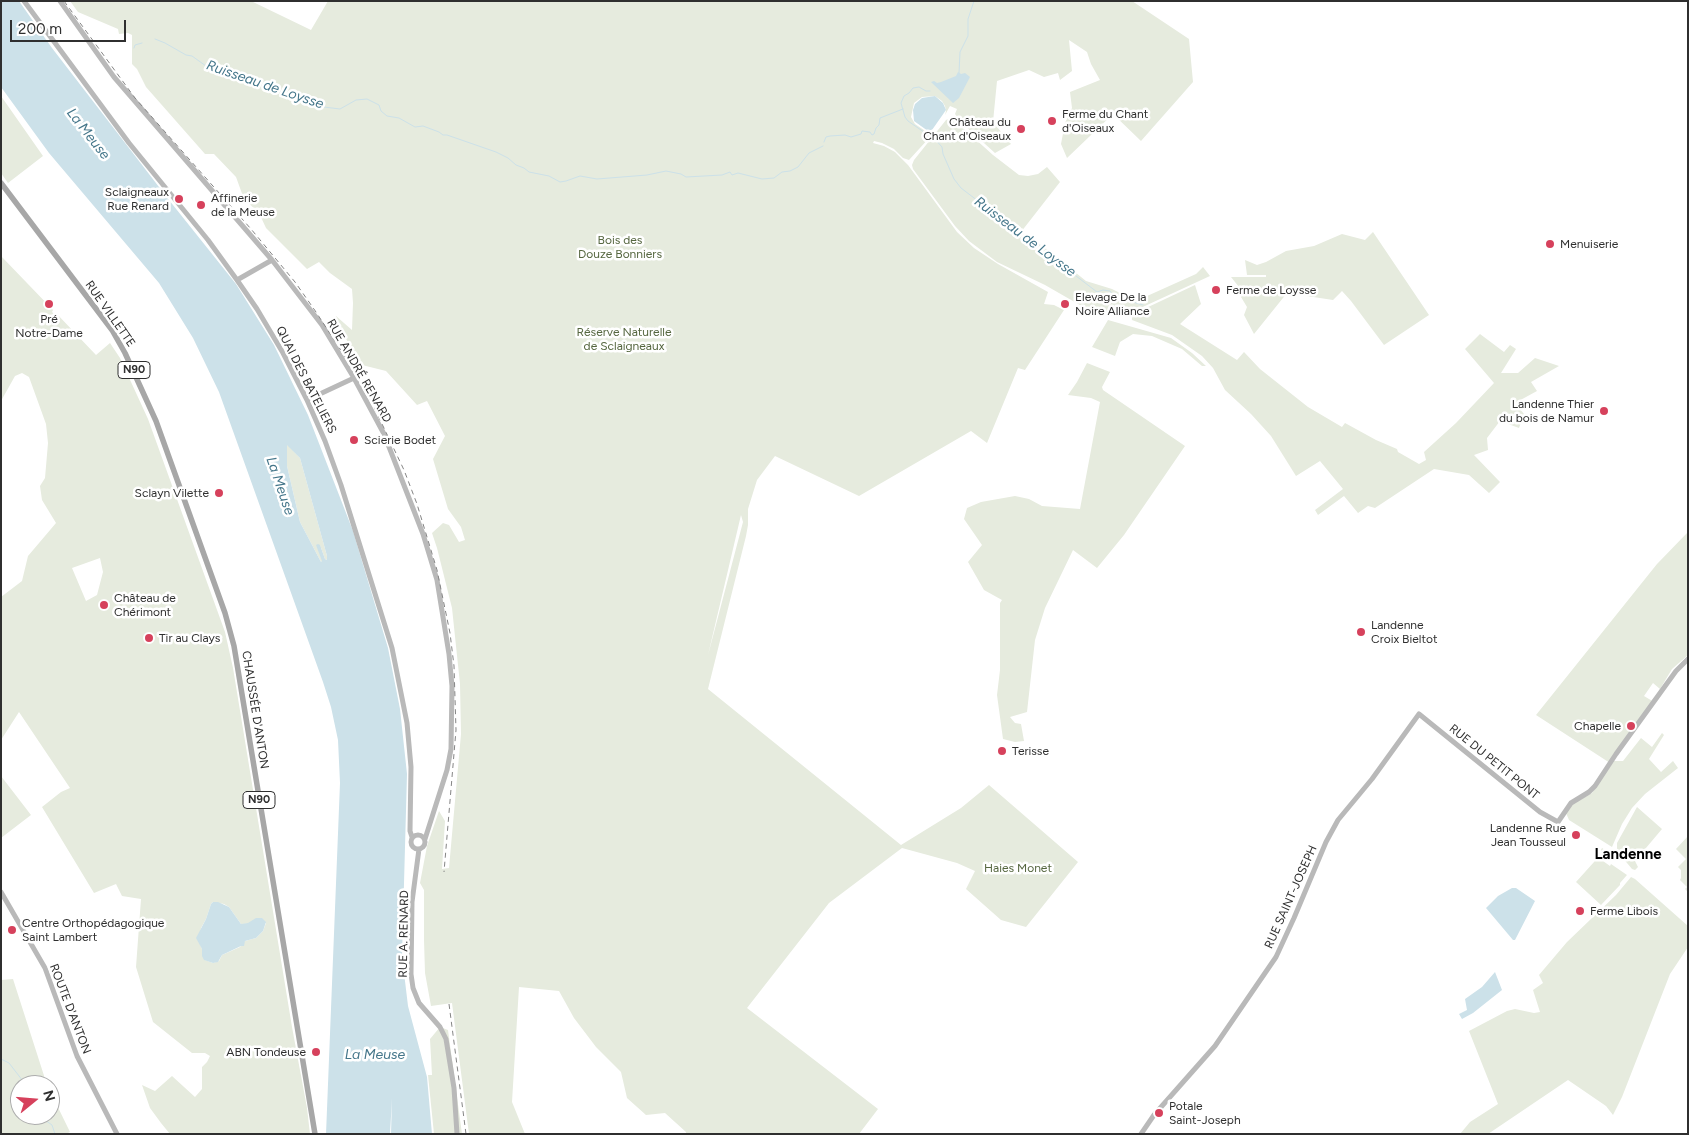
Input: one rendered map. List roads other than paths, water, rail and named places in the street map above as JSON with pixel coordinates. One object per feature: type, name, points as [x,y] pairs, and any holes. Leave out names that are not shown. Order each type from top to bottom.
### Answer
[{"type":"main road","name":"RUE VILLETTE","points":[[1,183],[112,330],[145,394],[176,474]]},
{"type":"main road","name":"CHAUSSÉE D'ANTON","points":[[176,474],[231,631],[315,1134]]},
{"type":"street","name":"QUAI DES BATELIERS","points":[[24,1],[129,143],[208,240],[237,280],[283,353],[307,400],[338,476],[392,648],[407,723],[411,767],[410,831],[412,837]]},
{"type":"street","name":"RUE ANDRÉ RENARD","points":[[60,1],[114,77],[272,260],[322,325],[354,378],[384,434],[423,534],[437,580],[452,686],[451,749],[447,770],[425,839]]},
{"type":"street","points":[[237,280],[272,260]]},
{"type":"street","points":[[307,400],[354,378]]},
{"type":"street","name":"RUE DU PETIT PONT","points":[[1419,714],[1540,812],[1558,822],[1567,807],[1576,799],[1590,792],[1595,786],[1676,671],[1688,658]]},
{"type":"street","name":"RUE SAINT-JOSEPH","points":[[1141,1134],[1154,1115],[1215,1046],[1271,965],[1294,918],[1326,842],[1338,820],[1372,780],[1419,714]]},
{"type":"street","points":[[419,834],[425,839],[423,847],[419,849],[411,844],[412,837],[419,834]]},
{"type":"street","name":"RUE A. RENARD","points":[[419,849],[412,902],[411,974],[413,988],[419,1003],[440,1027],[446,1038],[454,1088],[456,1134]]},
{"type":"street","name":"ROUTE D'ANTON","points":[[1,892],[45,968],[77,1056],[117,1134]]},
{"type":"water","name":"La Meuse","points":[[1,1],[19,1],[52,48],[236,284],[274,345],[308,415],[353,531],[388,648],[400,709],[407,774],[402,956],[408,1006],[427,1077],[432,1134],[391,1134],[392,1098],[390,1134],[326,1134],[340,783],[338,740],[331,707],[219,392],[193,338],[159,283],[49,153],[1,87]],"holes":[[[287,445],[300,458],[327,556],[327,560],[320,545],[316,545],[321,562],[300,522],[287,466]]]},
{"type":"water","points":[[958,72],[961,74],[965,73],[970,77],[959,98],[953,103],[931,82],[941,82],[956,76]]},
{"type":"water","points":[[935,96],[943,103],[946,110],[932,130],[928,131],[914,121],[913,110],[915,104],[922,98]]},
{"type":"water","points":[[1512,888],[1516,888],[1535,901],[1515,940],[1486,908],[1498,896]]},
{"type":"water","points":[[213,902],[229,907],[241,924],[248,923],[256,918],[262,918],[266,922],[263,931],[256,938],[245,941],[244,946],[222,955],[218,962],[213,963],[204,960],[202,949],[196,938]]},
{"type":"water","points":[[1495,972],[1502,990],[1473,1013],[1462,1019],[1459,1014],[1467,1010],[1465,999],[1482,987]]},
{"type":"waterway","points":[[959,73],[960,52],[968,36],[968,19],[974,1]]},
{"type":"waterway","name":"Ruisseau de Loysse","points":[[155,39],[186,55],[192,56],[206,66],[226,69],[240,78],[252,80],[324,107],[340,109],[356,100],[367,99],[379,105],[381,111],[387,116],[399,118],[415,127],[423,126],[443,135],[496,152],[529,172],[549,176],[560,182],[580,176],[597,179],[647,175],[666,171],[686,177],[722,175],[730,172],[732,175],[738,173],[762,179],[774,178],[782,172],[798,167],[809,153],[823,146]]},
{"type":"waterway","name":"Ruisseau de Loysse","points":[[134,48],[135,45],[142,43]]},
{"type":"waterway","name":"Ruisseau de Loysse","points":[[930,91],[919,87],[913,88],[904,96],[901,103],[908,121],[931,137]]},
{"type":"waterway","name":"Ruisseau de Loysse","points":[[824,142],[826,137],[845,135],[851,137],[861,134],[862,131],[870,132],[872,135],[879,125],[880,118],[903,109]]},
{"type":"waterway","name":"Ruisseau de Loysse","points":[[933,137],[942,147],[943,154],[954,179],[961,188],[1097,292],[1103,290],[1110,291],[1113,296],[1143,305]]},
{"type":"waterway","points":[[1,1059],[9,1063],[18,1075]]},
{"type":"waterway","points":[[52,1125],[55,1134]]},
{"type":"railway","points":[[64,1],[135,98],[251,229],[295,282],[355,372],[404,470],[417,504],[437,570],[450,633],[454,666],[456,730],[444,872]]},
{"type":"railway","points":[[449,1004],[466,1134]]},
{"type":"place","name":"Ferme du Chant d'Oiseaux","points":[[1052,121]]},
{"type":"place","name":"Château du Chant d'Oiseaux","points":[[1021,129]]},
{"type":"place","name":"Sclaigneaux Rue Renard","points":[[179,199]]},
{"type":"place","name":"Affinerie de la Meuse","points":[[201,205]]},
{"type":"place","name":"Menuiserie","points":[[1550,244]]},
{"type":"place","name":"Ferme de Loysse","points":[[1216,290]]},
{"type":"place","name":"Pré Notre-Dame","points":[[49,304]]},
{"type":"place","name":"Elevage De la Noire Alliance","points":[[1065,304]]},
{"type":"place","name":"Landenne Thier du bois de Namur","points":[[1604,411]]},
{"type":"place","name":"Scierie Bodet","points":[[354,440]]},
{"type":"place","name":"Sclayn Vilette","points":[[219,493]]},
{"type":"place","name":"Château de Chérimont","points":[[104,605]]},
{"type":"place","name":"Landenne Croix Bieltot","points":[[1361,632]]},
{"type":"place","name":"Tir au Clays","points":[[149,638]]},
{"type":"place","name":"Chapelle","points":[[1631,726]]},
{"type":"place","name":"Terisse","points":[[1002,751]]},
{"type":"place","name":"Landenne Rue Jean Tousseul","points":[[1576,835]]},
{"type":"place","name":"Ferme Libois","points":[[1580,911]]},
{"type":"place","name":"Centre Orthopédagogique Saint Lambert","points":[[12,930]]},
{"type":"place","name":"ABN Tondeuse","points":[[316,1052]]},
{"type":"place","name":"Potale Saint-Joseph","points":[[1159,1113]]},
{"type":"district","name":"Landenne","points":[[1628,855]]},
{"type":"park label","name":"Bois des Douze Bonniers","points":[[620,247]]},
{"type":"park label","name":"Réserve Naturelle de Sclaigneaux","points":[[624,339]]},
{"type":"park label","name":"Haies Monet","points":[[1018,868]]}]
